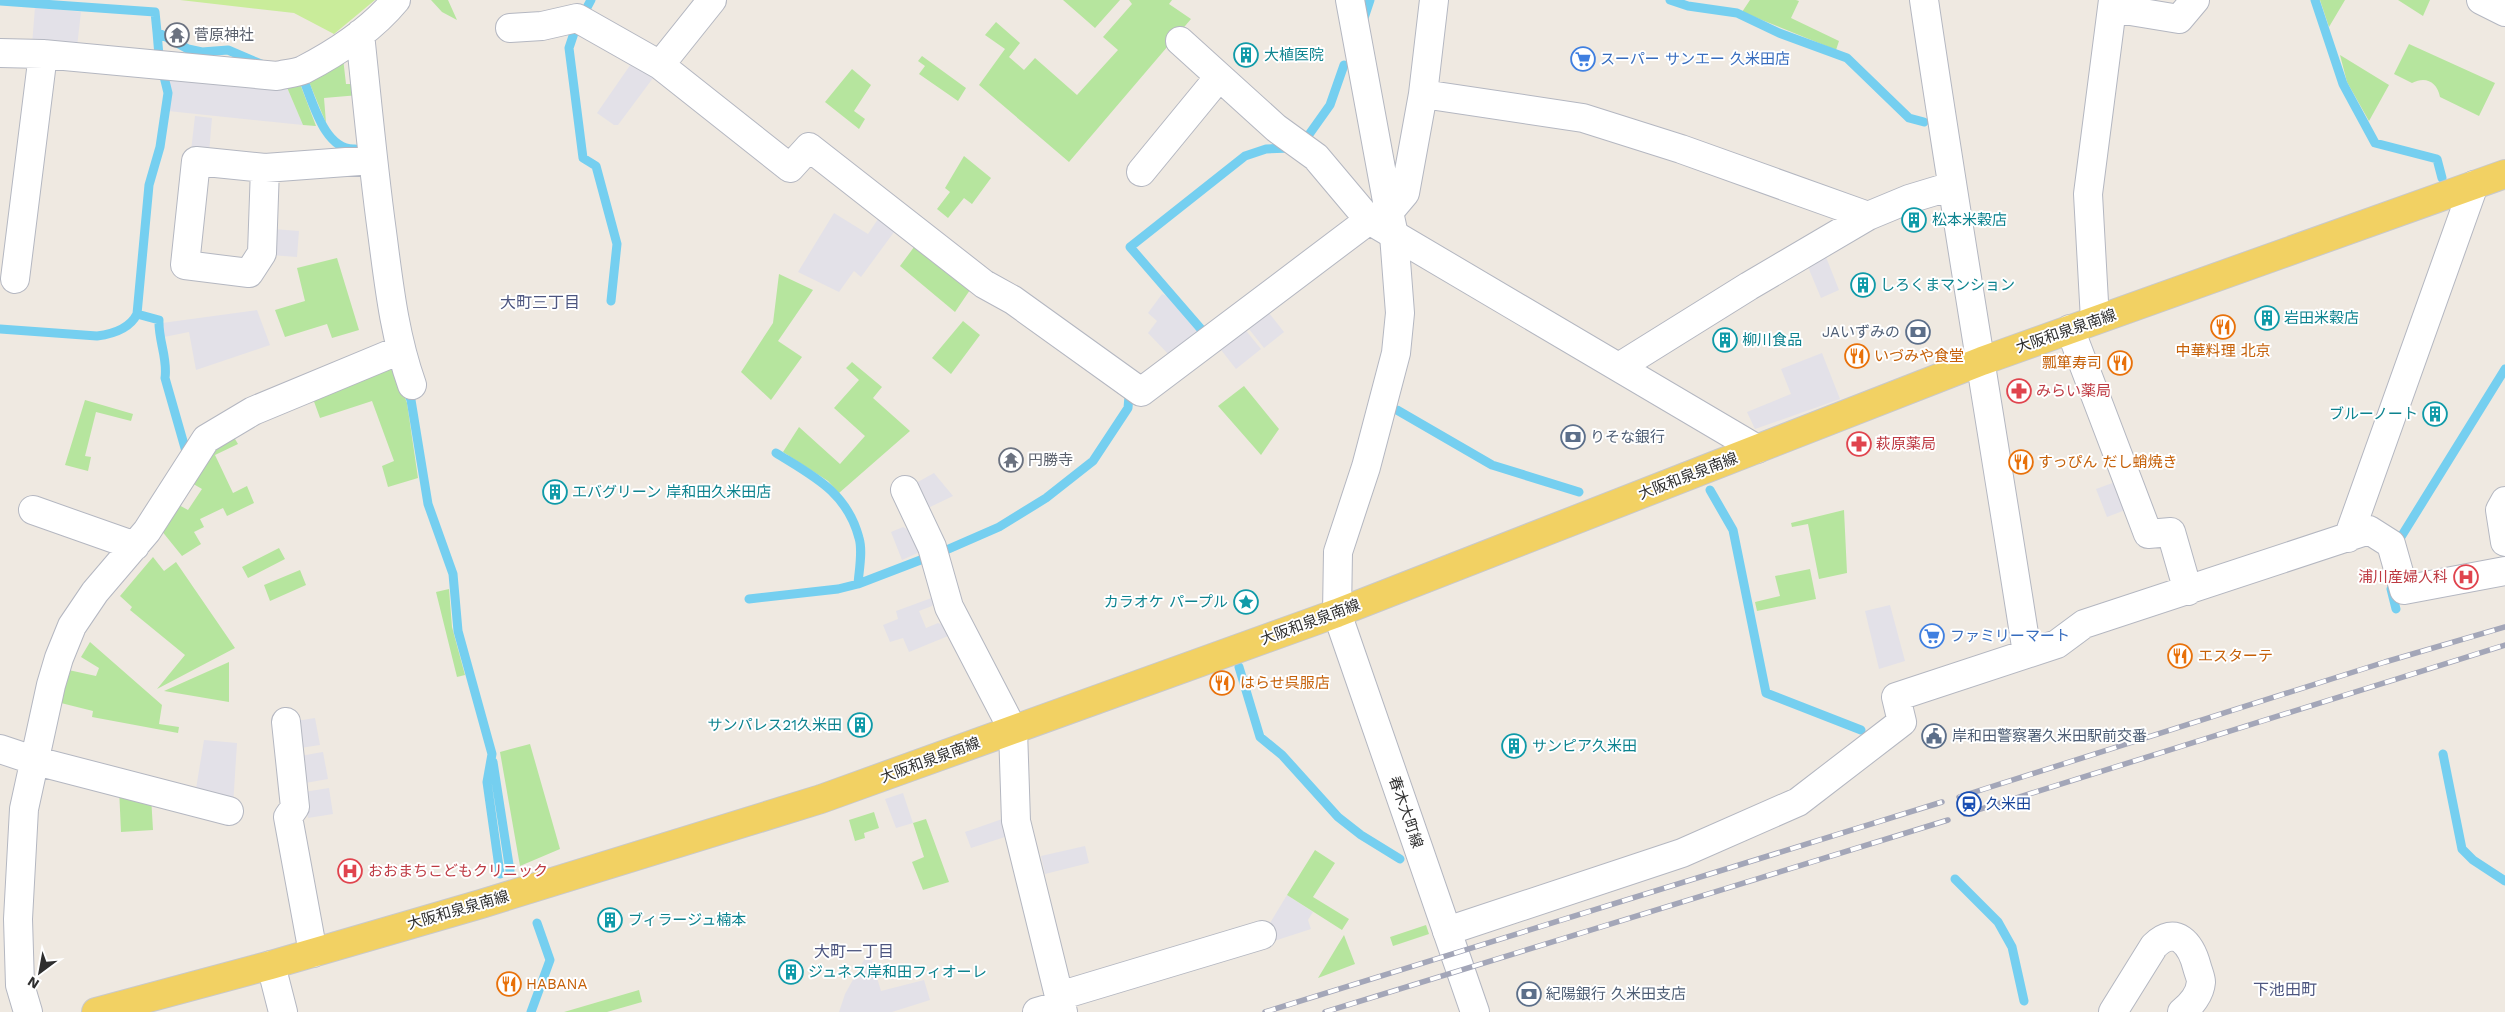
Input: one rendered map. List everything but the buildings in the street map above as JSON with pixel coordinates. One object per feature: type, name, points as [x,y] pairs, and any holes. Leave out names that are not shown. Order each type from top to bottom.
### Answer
[{"type":"main road","name":"大阪和泉泉南線","points":[[105,1011],[312,953],[821,799],[1337,613],[1982,361],[2505,174]]},
{"type":"street","points":[[0,53],[43,54],[277,76],[302,70],[360,34],[396,0]]},
{"type":"street","points":[[660,65],[712,0]]},
{"type":"street","points":[[1337,613],[1338,552],[1366,467],[1396,353],[1400,313],[1350,0]]},
{"type":"street","points":[[510,28],[542,26],[578,18],[660,65],[790,168],[809,146],[984,284],[1013,300],[1141,392],[1384,222],[1405,192],[1423,94],[1434,0]]},
{"type":"street","points":[[1924,0],[2027,653]]},
{"type":"street","points":[[2188,591],[2172,532],[2148,534],[2082,325],[2088,194],[2112,4],[2179,19],[2195,0]]},
{"type":"street","points":[[2481,0],[2505,12]]},
{"type":"street","points":[[360,34],[373,160],[393,316],[400,350],[412,385]]},
{"type":"street","points":[[1180,42],[1219,77],[1316,157],[1384,222],[1619,367],[1757,449]]},
{"type":"street","points":[[15,278],[43,54]]},
{"type":"street","points":[[1141,172],[1219,77]]},
{"type":"street","points":[[1423,94],[1583,118],[1681,149],[1868,216]]},
{"type":"street","points":[[265,168],[262,253],[249,273],[185,264],[196,161],[265,168],[373,160]]},
{"type":"street","points":[[2348,538],[2474,185]]},
{"type":"street","points":[[1619,367],[1749,286],[1868,216],[1910,199],[1952,186]]},
{"type":"street","points":[[28,1012],[20,985],[19,884],[24,809],[51,685],[59,658],[72,626],[95,592],[147,531],[206,439],[253,411],[400,350]]},
{"type":"street","points":[[2505,502],[2500,510],[2505,542]]},
{"type":"street","points":[[904,505],[932,547],[939,612],[1013,730],[1016,821],[1055,1006],[1223,958],[1262,934]]},
{"type":"street","points":[[33,510],[135,546]]},
{"type":"street","points":[[1447,931],[1682,853],[1798,802],[1902,722],[1896,697],[2057,644],[2084,624],[2369,530],[2391,544],[2404,590],[2505,571]]},
{"type":"street","name":"春木大町線","points":[[1337,613],[1475,1012]]},
{"type":"street","points":[[286,722],[295,807],[288,818],[312,953]]},
{"type":"street","points":[[0,749],[229,811]]},
{"type":"street","points":[[2113,1012],[2133,1000],[2154,946],[2162,938],[2173,936],[2186,942],[2194,955],[2201,982],[2197,995],[2182,1012]]},
{"type":"street","points":[[271,965],[283,1012]]},
{"type":"shaded area","points":[[35,7],[81,12],[77,47],[32,45]]},
{"type":"shaded area","points":[[633,61],[656,74],[618,125],[614,125],[597,113]]},
{"type":"shaded area","points":[[170,75],[286,85],[303,125],[168,111]]},
{"type":"shaded area","points":[[195,116],[212,118],[209,153],[191,151]]},
{"type":"shaded area","points":[[834,213],[868,234],[880,216],[897,228],[861,277],[854,271],[839,292],[798,272]]},
{"type":"shaded area","points":[[273,229],[299,231],[297,257],[271,255]]},
{"type":"shaded area","points":[[1826,257],[1839,290],[1821,298],[1808,267]]},
{"type":"shaded area","points":[[1162,294],[1169,297],[1203,335],[1172,358],[1148,333],[1157,321],[1148,313]]},
{"type":"shaded area","points":[[1265,308],[1284,332],[1264,348],[1245,324]]},
{"type":"shaded area","points":[[257,310],[270,345],[196,370],[189,332],[164,337],[162,323]]},
{"type":"shaded area","points":[[1243,327],[1261,349],[1236,369],[1218,346]]},
{"type":"shaded area","points":[[1822,353],[1840,399],[1755,429],[1747,412],[1791,394],[1781,369]]},
{"type":"shaded area","points":[[934,473],[953,496],[928,508],[916,483]]},
{"type":"shaded area","points":[[2118,481],[2128,509],[2107,517],[2096,489]]},
{"type":"shaded area","points":[[903,527],[915,533],[922,551],[902,560],[891,532]]},
{"type":"shaded area","points":[[937,596],[932,606],[919,611],[926,628],[938,623],[950,628],[953,634],[909,652],[903,638],[890,642],[883,625],[898,619],[896,611]]},
{"type":"shaded area","points":[[1890,605],[1905,661],[1879,669],[1865,611]]},
{"type":"shaded area","points":[[315,718],[320,745],[300,748],[296,721]]},
{"type":"shaded area","points":[[204,740],[237,743],[233,806],[195,795]]},
{"type":"shaded area","points":[[323,752],[328,779],[305,783],[300,756]]},
{"type":"shaded area","points":[[329,788],[333,814],[308,818],[304,792]]},
{"type":"shaded area","points":[[903,793],[913,823],[896,828],[885,799]]},
{"type":"shaded area","points":[[1008,817],[1011,835],[971,848],[965,832]]},
{"type":"shaded area","points":[[1085,846],[1089,863],[1045,874],[1041,856]]},
{"type":"shaded area","points":[[1287,895],[1313,912],[1308,920],[1311,929],[1271,942],[1265,925],[1270,923]]},
{"type":"shaded area","points":[[869,951],[881,991],[924,980],[930,1000],[892,1012],[839,1012],[845,994]]},
{"type":"green space","points":[[180,0],[375,0],[334,34],[294,13]]},
{"type":"green space","points":[[431,0],[448,0],[457,20],[442,12]]},
{"type":"green space","points":[[1063,0],[1120,0],[1095,28]]},
{"type":"green space","points":[[1129,0],[1172,0],[1169,4],[1191,19],[1069,162],[979,85],[1005,49],[985,35],[996,22],[1020,43],[1009,57],[1024,70],[1035,58],[1077,95],[1118,50],[1103,37],[1132,4]]},
{"type":"green space","points":[[1750,0],[1799,1],[1791,18],[1839,41],[1836,50],[1742,12]]},
{"type":"green space","points":[[2320,0],[2345,0],[2329,27]]},
{"type":"green space","points":[[2398,0],[2430,0],[2423,16]]},
{"type":"green space","points":[[2409,44],[2495,83],[2479,116],[2440,97],[2434,84],[2426,80],[2412,83],[2394,74]]},
{"type":"green space","points":[[2340,55],[2389,85],[2369,121],[2347,82]]},
{"type":"green space","points":[[922,56],[966,88],[958,101],[919,74],[925,66],[918,61]]},
{"type":"green space","points":[[343,58],[346,84],[358,84],[359,95],[324,98],[326,123],[307,77]]},
{"type":"green space","points":[[852,69],[871,85],[854,111],[865,119],[859,129],[825,102]]},
{"type":"green space","points":[[299,81],[316,126],[303,125],[286,85]]},
{"type":"green space","points":[[964,156],[991,178],[972,204],[964,198],[948,218],[937,209],[950,192],[945,188]]},
{"type":"green space","points":[[917,243],[972,287],[955,312],[900,266]]},
{"type":"green space","points":[[337,258],[359,330],[332,338],[327,324],[285,337],[275,310],[305,301],[297,268]]},
{"type":"green space","points":[[779,274],[813,290],[778,341],[802,357],[771,400],[741,372],[773,323]]},
{"type":"green space","points":[[963,321],[980,335],[951,374],[932,358]]},
{"type":"green space","points":[[852,362],[882,387],[873,398],[910,431],[839,493],[828,481],[783,452],[799,427],[840,464],[865,436],[834,408],[859,380],[846,368]]},
{"type":"green space","points":[[393,367],[407,403],[418,478],[388,487],[382,466],[394,461],[372,401],[320,418],[312,396]]},
{"type":"green space","points":[[1244,386],[1279,429],[1261,455],[1218,406]]},
{"type":"green space","points":[[85,400],[133,414],[131,421],[96,412],[85,456],[91,457],[88,471],[65,465]]},
{"type":"green space","points":[[232,434],[238,444],[215,455],[233,493],[247,486],[254,503],[227,516],[223,508],[200,519],[204,527],[194,532],[201,544],[182,556],[161,530],[177,504],[188,510],[202,489],[190,482],[211,447]]},
{"type":"green space","points":[[1844,510],[1847,573],[1819,579],[1808,524],[1792,527],[1791,523]]},
{"type":"green space","points":[[279,548],[285,559],[248,578],[242,567]]},
{"type":"green space","points":[[153,557],[164,571],[176,562],[235,648],[157,689],[185,655],[130,610],[132,607],[120,596]]},
{"type":"green space","points":[[1810,569],[1816,599],[1757,611],[1755,602],[1780,596],[1775,576]]},
{"type":"green space","points":[[300,570],[306,585],[270,601],[264,585]]},
{"type":"green space","points":[[449,589],[452,627],[465,675],[457,677],[436,592]]},
{"type":"green space","points":[[90,642],[162,705],[159,724],[179,727],[178,733],[92,717],[93,711],[57,702],[64,669],[96,676],[99,668],[81,657]]},
{"type":"green space","points":[[229,662],[229,702],[164,691]]},
{"type":"green space","points":[[530,744],[560,849],[520,866],[500,752]]},
{"type":"green space","points":[[119,788],[151,796],[153,830],[121,832]]},
{"type":"green space","points":[[874,812],[879,828],[864,833],[865,838],[855,841],[849,820]]},
{"type":"green space","points":[[926,819],[949,882],[923,890],[912,862],[924,857],[913,823]]},
{"type":"green space","points":[[1315,850],[1335,863],[1313,897],[1349,919],[1342,930],[1287,895]]},
{"type":"green space","points":[[1426,925],[1429,934],[1393,946],[1390,937]]},
{"type":"green space","points":[[1344,935],[1355,964],[1318,978]]},
{"type":"green space","points":[[639,990],[642,1002],[607,1012],[564,1012]]},
{"type":"waterway","points":[[591,0],[575,30],[569,48],[583,158],[596,166],[617,244],[611,301]]},
{"type":"waterway","points":[[1363,21],[1370,0]]},
{"type":"waterway","points":[[1670,0],[1688,6],[1737,13],[1779,33],[1847,58],[1909,118],[1924,122]]},
{"type":"waterway","points":[[2315,0],[2343,84],[2375,143],[2437,159],[2442,178]]},
{"type":"waterway","points":[[0,1],[155,12],[157,32]]},
{"type":"waterway","points":[[0,329],[97,336],[109,334],[125,327],[137,314],[149,185],[160,147],[168,93],[159,56],[157,32],[188,49],[202,52],[228,50],[261,64]]},
{"type":"waterway","points":[[1303,143],[1330,105],[1344,65]]},
{"type":"waterway","points":[[301,74],[314,108],[327,132],[344,147],[355,149]]},
{"type":"waterway","points":[[1205,338],[1207,336],[1130,247],[1245,156],[1266,149],[1291,148]]},
{"type":"waterway","points":[[137,314],[159,320],[166,371],[165,378],[187,455]]},
{"type":"waterway","points":[[2396,545],[2505,369]]},
{"type":"waterway","points":[[406,388],[411,400],[428,504],[453,574],[458,631],[492,754],[487,782],[500,874]]},
{"type":"waterway","points":[[749,599],[838,589],[858,584],[944,551],[999,527],[1046,498],[1093,461],[1128,408],[1129,396],[1134,390]]},
{"type":"waterway","points":[[1397,410],[1492,465],[1579,492]]},
{"type":"waterway","points":[[776,453],[827,487],[846,509],[854,522],[860,543],[861,555],[858,584]]},
{"type":"waterway","points":[[1710,490],[1733,530],[1766,693],[1861,730]]},
{"type":"waterway","points":[[2391,589],[2396,609]]},
{"type":"waterway","points":[[1239,667],[1260,737],[1282,755],[1338,817],[1361,835],[1400,859]]},
{"type":"waterway","points":[[2443,754],[2462,849],[2473,860],[2505,881]]},
{"type":"waterway","points":[[493,762],[510,871]]},
{"type":"waterway","points":[[1955,879],[1998,922],[2012,947],[2024,1001]]},
{"type":"waterway","points":[[531,1012],[550,960],[537,923]]},
{"type":"railway","points":[[1959,797],[2385,662],[2505,627]]},
{"type":"railway","points":[[1965,814],[2505,645]]},
{"type":"railway","points":[[1265,1012],[1942,802]]},
{"type":"railway","points":[[1325,1012],[1948,820]]},
{"type":"place","name":"菅原神社","points":[[177,35]]},
{"type":"place","name":"大植医院","points":[[1246,55]]},
{"type":"place","name":"スーパー サンエー 久米田店","points":[[1583,59]]},
{"type":"place","name":"松本米穀店","points":[[1914,220]]},
{"type":"place","name":"しろくまマンション","points":[[1863,285]]},
{"type":"place","name":"岩田米穀店","points":[[2267,318]]},
{"type":"place","name":"中華料理 北京","points":[[2223,327]]},
{"type":"place","name":"JAいずみの","points":[[1918,332]]},
{"type":"place","name":"柳川食品","points":[[1725,340]]},
{"type":"place","name":"いづみや食堂","points":[[1857,356]]},
{"type":"place","name":"瓢箪寿司","points":[[2120,363]]},
{"type":"place","name":"みらい薬局","points":[[2019,391]]},
{"type":"place","name":"ブルーノート","points":[[2435,414]]},
{"type":"place","name":"りそな銀行","points":[[1573,437]]},
{"type":"place","name":"萩原薬局","points":[[1859,444]]},
{"type":"place","name":"円勝寺","points":[[1011,460]]},
{"type":"place","name":"すっぴん だし蛸焼き","points":[[2021,462]]},
{"type":"place","name":"エバグリーン 岸和田久米田店","points":[[555,492]]},
{"type":"place","name":"浦川産婦人科","points":[[2466,577]]},
{"type":"place","name":"カラオケ パープル","points":[[1246,602]]},
{"type":"place","name":"ファミリーマート","points":[[1932,636]]},
{"type":"place","name":"エスターテ","points":[[2180,656]]},
{"type":"place","name":"はらせ呉服店","points":[[1222,683]]},
{"type":"place","name":"サンパレス21久米田","points":[[860,725]]},
{"type":"place","name":"岸和田警察署久米田駅前交番","points":[[1934,736]]},
{"type":"place","name":"サンピア久米田","points":[[1514,746]]},
{"type":"place","name":"久米田","points":[[1969,804]]},
{"type":"place","name":"おおまちこどもクリニック","points":[[350,871]]},
{"type":"place","name":"ブィラージュ楠本","points":[[610,920]]},
{"type":"place","name":"ジュネス岸和田フィオーレ","points":[[791,972]]},
{"type":"place","name":"HABANA","points":[[509,984]]},
{"type":"place","name":"紀陽銀行 久米田支店","points":[[1529,994]]},
{"type":"district","name":"大町三丁目","points":[[540,302]]},
{"type":"district","name":"大町一丁目","points":[[854,951]]},
{"type":"district","name":"下池田町","points":[[2285,989]]}]
